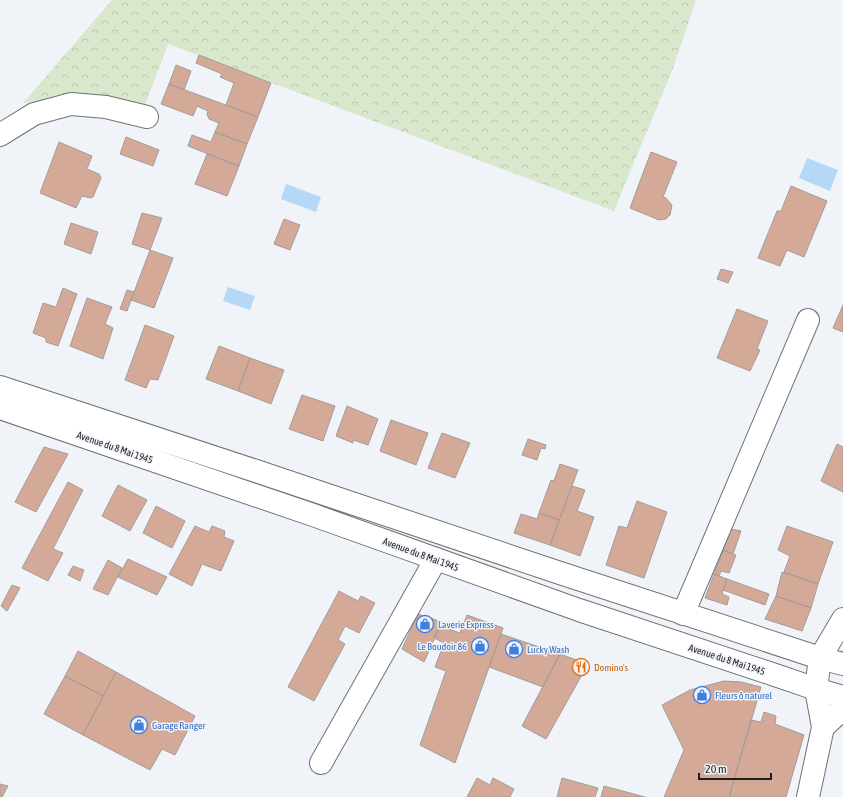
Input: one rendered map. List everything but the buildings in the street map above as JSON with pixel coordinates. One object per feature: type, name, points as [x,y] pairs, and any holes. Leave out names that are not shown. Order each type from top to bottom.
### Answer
[{"type":"main road","points":[[0,135],[34,114],[71,104],[106,107],[147,117]]},
{"type":"main road","points":[[684,614],[808,320]]},
{"type":"main road","name":"Avenue du 8 Mai 1945","points":[[0,387],[249,468],[684,614],[843,664]]},
{"type":"main road","name":"Avenue du 8 Mai 1945","points":[[0,408],[313,515],[579,610],[843,697]]},
{"type":"main road","points":[[321,763],[436,559]]},
{"type":"main road","points":[[808,797],[823,727],[816,689],[820,658],[843,619]]},
{"type":"main road","points":[[823,727],[843,709]]},
{"type":"green space","points":[[112,0],[696,0],[672,71],[614,211],[168,44],[144,107],[92,95],[23,103]]},
{"type":"water","points":[[807,158],[838,170],[830,191],[799,178]]},
{"type":"water","points":[[286,184],[321,197],[316,212],[281,199]]},
{"type":"water","points":[[228,287],[255,296],[250,310],[223,301]]},
{"type":"place","name":"Laverie Express","points":[[425,624]]},
{"type":"place","name":"Le Boudoir 86","points":[[480,646]]},
{"type":"place","name":"Lucky Wash","points":[[514,649]]},
{"type":"place","name":"Domino's","points":[[581,667]]},
{"type":"place","name":"Fleurs ô naturel","points":[[702,695]]},
{"type":"place","name":"Garage Ranger","points":[[139,725]]}]
